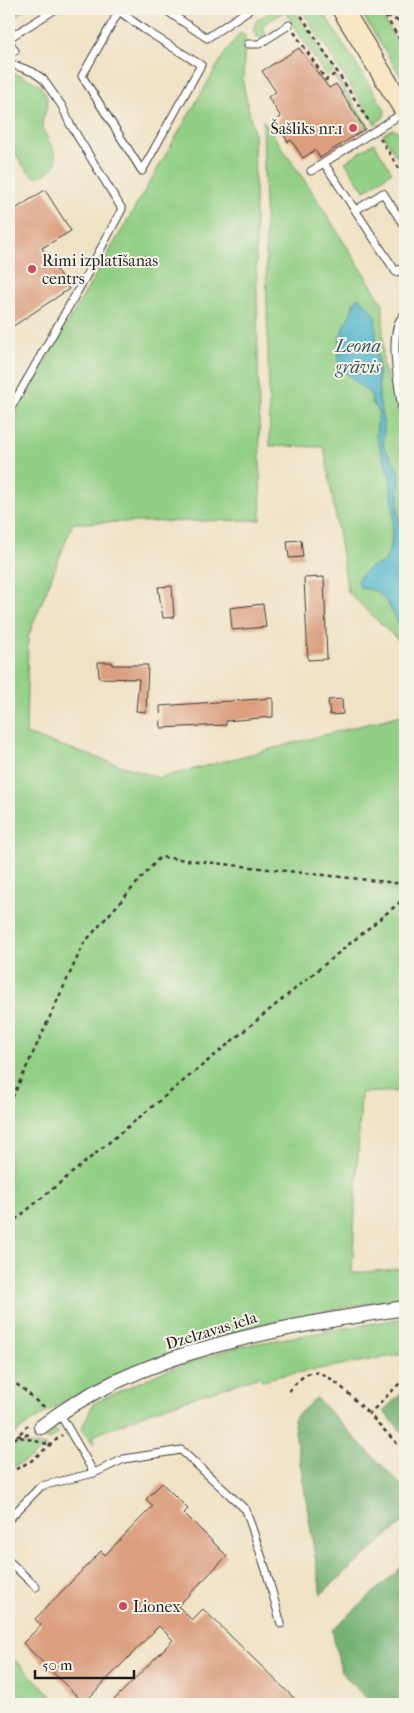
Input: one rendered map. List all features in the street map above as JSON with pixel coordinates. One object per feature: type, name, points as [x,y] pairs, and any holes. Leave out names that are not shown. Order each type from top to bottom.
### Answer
[{"type":"main road","points":[[342,9],[405,111]]},
{"type":"street","name":"Dzelzavas iela","points":[[41,1427],[107,1387],[148,1369],[229,1341],[331,1319],[405,1308]]},
{"type":"lane","points":[[15,50],[9,40],[56,9]]},
{"type":"lane","points":[[164,9],[207,38],[250,9]]},
{"type":"lane","points":[[118,10],[144,30],[201,65],[142,171],[82,76],[118,10]]},
{"type":"lane","points":[[248,44],[259,44],[289,25]]},
{"type":"lane","points":[[9,63],[33,72],[43,79],[62,106],[70,124],[122,209],[86,278],[9,411]]},
{"type":"lane","points":[[310,172],[405,111]]},
{"type":"lane","points":[[324,163],[396,272],[405,266]]},
{"type":"lane","points":[[356,210],[383,193],[405,227]]},
{"type":"lane","points":[[405,314],[400,318],[396,330],[396,359],[405,426]]},
{"type":"lane","points":[[60,1414],[94,1473]]},
{"type":"lane","points":[[9,1519],[41,1486],[94,1473],[124,1459],[181,1450],[246,1510],[266,1570],[281,1624]]},
{"type":"lane","points":[[9,1561],[36,1587]]},
{"type":"path","points":[[297,9],[405,178]]},
{"type":"path","points":[[381,9],[405,48]]},
{"type":"path","points":[[385,16],[405,24]]},
{"type":"path","points":[[289,25],[326,80],[338,72]]},
{"type":"path","points":[[9,1105],[84,943],[160,857],[405,884]]},
{"type":"path","points":[[9,1225],[405,898]]},
{"type":"path","points":[[289,1391],[298,1381],[311,1372],[327,1375],[369,1414],[405,1452]]},
{"type":"path","points":[[369,1414],[405,1378]]},
{"type":"path","points":[[9,1381],[20,1385],[36,1403],[60,1414]]},
{"type":"path","points":[[9,1473],[31,1461],[52,1445],[68,1427]]},
{"type":"path","points":[[9,1437],[18,1437],[52,1445]]},
{"type":"path","points":[[9,1445],[18,1437]]},
{"type":"green space","points":[[9,9],[26,9],[9,20]]},
{"type":"green space","points":[[274,9],[294,9],[334,71],[326,76],[285,11],[262,26],[266,34],[265,37],[256,37],[253,29],[256,21]]},
{"type":"green space","points":[[301,9],[320,9],[323,12],[385,110],[384,117],[375,124]]},
{"type":"green space","points":[[359,9],[377,9],[405,54],[405,83]]},
{"type":"green space","points":[[240,33],[245,35],[243,83],[254,134],[261,520],[73,523],[28,637],[26,734],[159,778],[405,714],[405,1091],[361,1093],[352,1273],[405,1268],[405,1298],[325,1311],[285,1320],[245,1330],[167,1355],[92,1387],[39,1417],[9,1439],[9,424],[223,56]]},
{"type":"green space","points":[[9,72],[29,79],[41,87],[47,98],[42,126],[56,156],[56,162],[54,167],[47,173],[36,177],[22,164],[14,151],[10,138],[9,133],[15,129],[9,118]]},
{"type":"green space","points":[[337,77],[369,128],[367,129],[335,78]]},
{"type":"green space","points":[[263,120],[313,193],[383,304],[383,365],[405,430],[405,553],[398,511],[400,477],[397,467],[383,446],[384,427],[379,398],[378,353],[353,302],[344,371],[372,395],[372,402],[379,412],[376,436],[390,477],[394,512],[391,546],[384,563],[369,569],[359,583],[361,588],[378,591],[385,598],[405,631],[405,647],[348,592],[324,447],[270,446]]},
{"type":"green space","points":[[391,129],[398,131],[405,142],[405,170],[383,135]]},
{"type":"green space","points":[[374,143],[392,172],[364,191],[345,162]]},
{"type":"green space","points":[[405,1318],[405,1354],[278,1376],[262,1381],[260,1376],[152,1411],[93,1436],[94,1444],[81,1430],[93,1404],[165,1371],[241,1346]]},
{"type":"green space","points":[[405,1390],[405,1435],[383,1411]]},
{"type":"green space","points":[[316,1398],[405,1489],[405,1521],[321,1594],[293,1419]]},
{"type":"green space","points":[[44,1427],[47,1432],[54,1428],[58,1434],[51,1440],[39,1437],[40,1429]]},
{"type":"green space","points":[[17,1445],[46,1446],[31,1458],[9,1469],[9,1451]]},
{"type":"green space","points":[[405,1564],[405,1704],[372,1704],[341,1672],[332,1630]]},
{"type":"green space","points":[[9,1654],[60,1704],[9,1704]]},
{"type":"water","name":"Leona grāvis","points":[[357,298],[360,298],[375,314],[379,398],[384,427],[383,446],[397,467],[400,477],[398,512],[405,553],[405,631],[383,598],[371,589],[361,588],[357,581],[369,569],[384,563],[391,546],[394,512],[390,477],[376,436],[379,412],[372,402],[371,395],[338,366],[340,337]]},
{"type":"building","points":[[299,48],[329,88],[336,84],[365,129],[320,158],[315,150],[303,158],[291,140],[288,142],[275,121],[281,117],[268,97],[276,92],[262,71]]},
{"type":"building","name":"Rimi izplatīšanas centrs","points":[[45,190],[71,231],[42,248],[69,289],[9,329],[9,213]]},
{"type":"building","points":[[301,540],[303,557],[289,558],[287,541]]},
{"type":"building","points":[[324,577],[327,659],[308,660],[304,578]]},
{"type":"building","points":[[172,586],[174,617],[163,618],[158,587]]},
{"type":"building","points":[[263,604],[266,627],[232,630],[230,608]]},
{"type":"building","points":[[98,662],[112,662],[112,665],[148,665],[146,712],[136,711],[139,679],[99,678]]},
{"type":"building","points":[[273,698],[273,717],[226,721],[226,725],[161,728],[160,706]]},
{"type":"building","points":[[342,699],[343,714],[330,715],[328,700]]},
{"type":"building","points":[[162,1483],[188,1509],[184,1513],[227,1556],[178,1606],[192,1620],[203,1609],[300,1704],[110,1704],[173,1640],[159,1626],[84,1703],[23,1643],[41,1625],[35,1619],[101,1551],[105,1555],[153,1506],[146,1499]]},
{"type":"place","name":"Šašliks nr.1","points":[[353,128]]},
{"type":"place","name":"Rimi izplatīšanas centrs","points":[[32,269]]},
{"type":"place","name":"Lionex","points":[[123,1606]]}]
